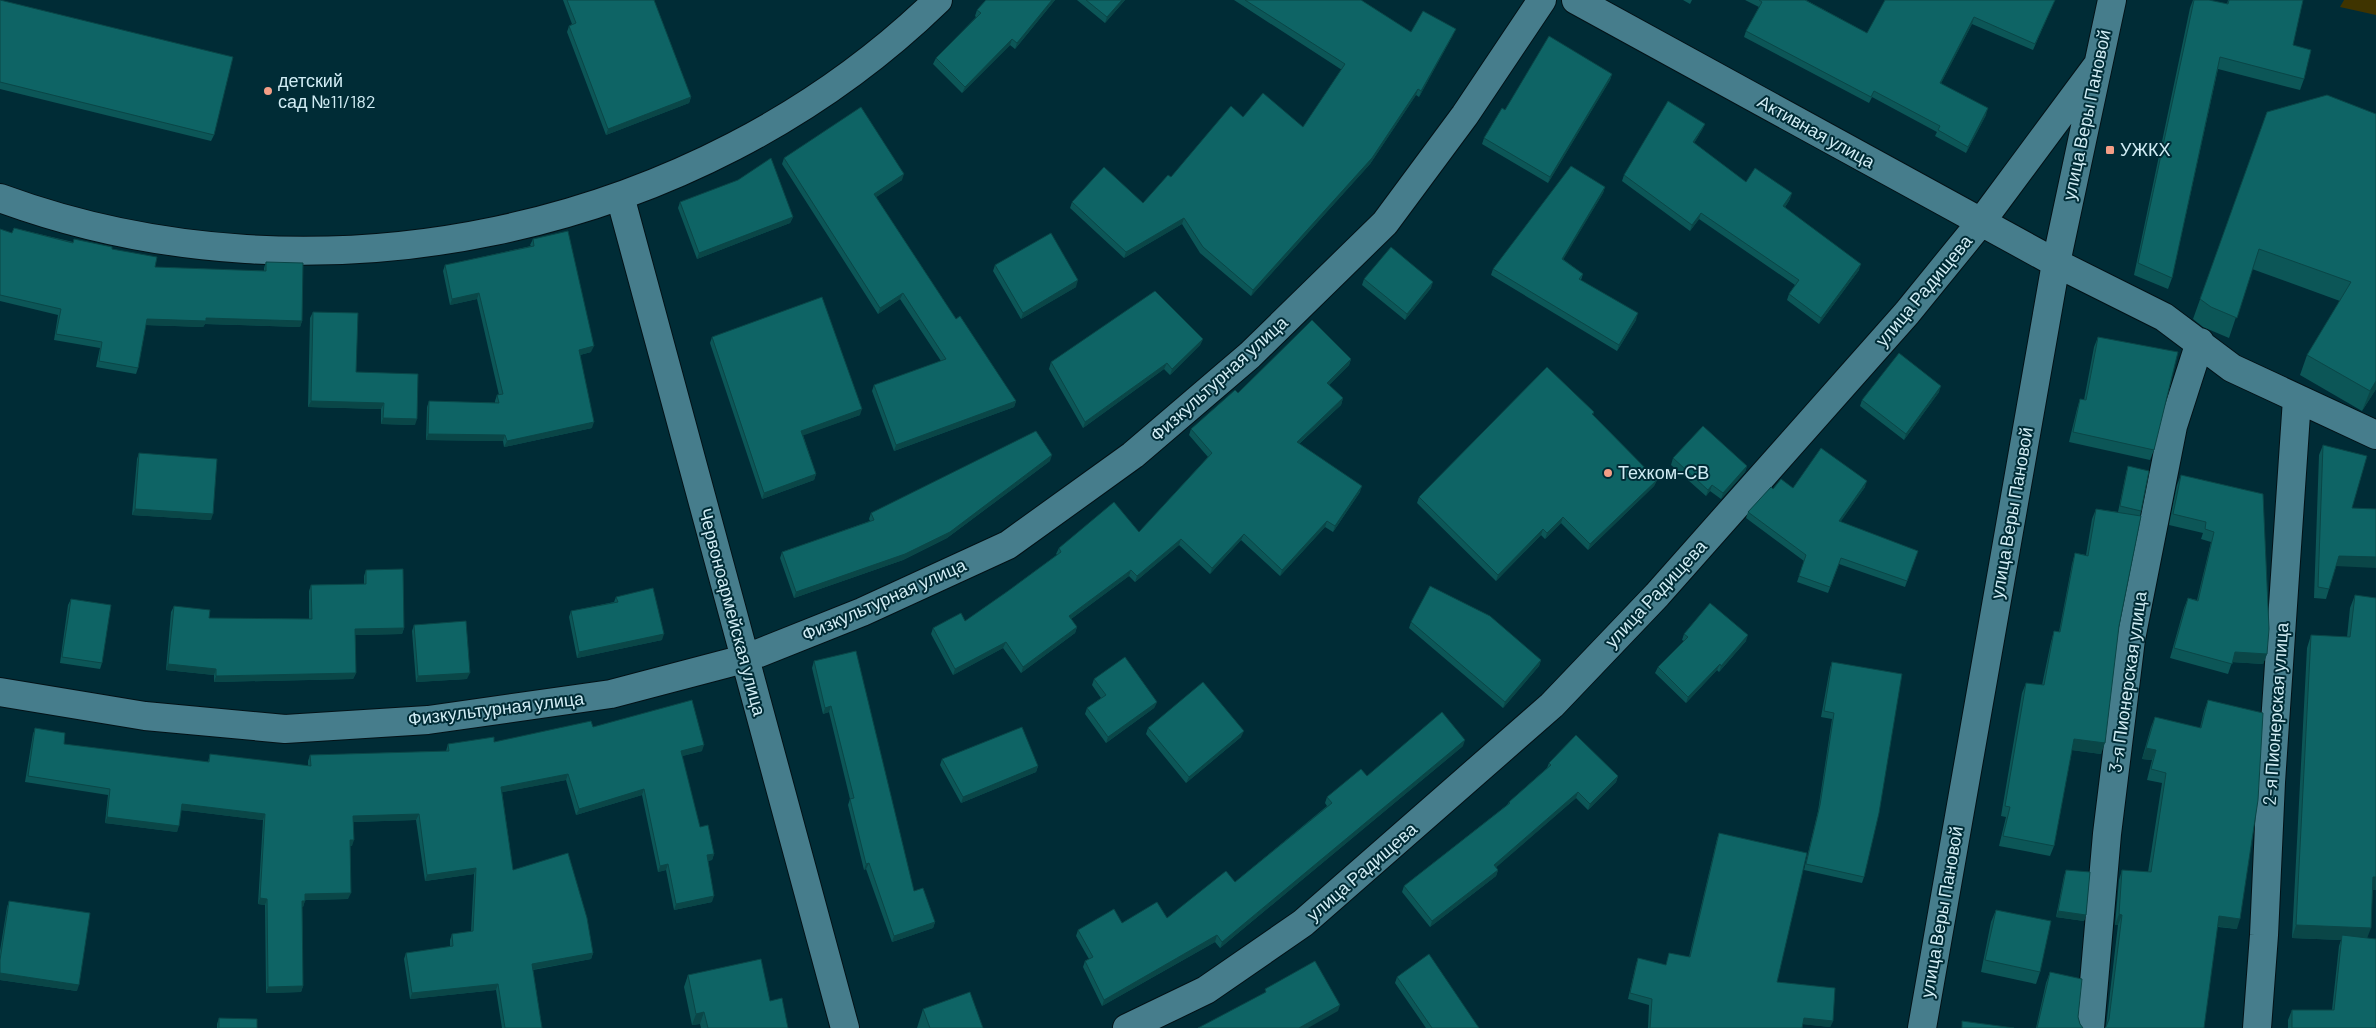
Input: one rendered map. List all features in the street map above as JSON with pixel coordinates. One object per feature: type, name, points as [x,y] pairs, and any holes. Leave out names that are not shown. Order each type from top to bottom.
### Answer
[{"type":"street","points":[[0,198],[32,209],[122,233],[216,247],[310,251],[409,246],[499,231],[589,207],[620,196],[682,172],[760,132],[841,81],[920,18],[938,0]]},
{"type":"street","name":"Физкультурная улица","points":[[0,692],[145,716],[285,729],[428,720],[611,694],[744,658],[862,612],[1008,545],[1133,455],[1250,355],[1385,223],[1465,115],[1542,0]]},
{"type":"street","name":"Активная улица","points":[[1576,0],[2056,263],[2164,317],[2200,342],[2232,368],[2376,435]]},
{"type":"street","name":"улица Веры Пановой","points":[[1922,1028],[2056,263],[2096,67],[2112,0]]},
{"type":"street","name":"улица Радищева","points":[[1127,1028],[1206,990],[1303,923],[1552,706],[1677,573],[1907,314],[1981,222],[2096,67]]},
{"type":"street","name":"Червоноармейская улица","points":[[620,196],[845,1028]]},
{"type":"street","name":"3-я Пионерская улица","points":[[2090,1028],[2107,834],[2131,639],[2173,426],[2200,342]]},
{"type":"street","name":"2-я Пионерская улица","points":[[2257,1028],[2289,490],[2297,399]]},
{"type":"shaded area","points":[[2344,0],[2376,0],[2376,15],[2340,7]]},
{"type":"building","points":[[0,0],[233,57],[214,135],[0,82]]},
{"type":"building","points":[[567,0],[654,0],[691,97],[608,129],[569,26],[576,23]]},
{"type":"building","points":[[986,0],[1052,0],[1017,43],[1012,39],[965,87],[936,58],[981,13],[977,10]]},
{"type":"building","points":[[1086,0],[1122,0],[1107,17]]},
{"type":"building","points":[[1245,0],[1361,0],[1411,32],[1423,11],[1456,29],[1421,91],[1418,89],[1372,158],[1253,290],[1203,247],[1184,218],[1126,252],[1072,202],[1104,167],[1143,203],[1168,175],[1171,177],[1231,106],[1243,117],[1263,93],[1303,127],[1345,64]]},
{"type":"building","points":[[1759,0],[1805,0],[1867,33],[1885,0],[2055,0],[2035,44],[1974,17],[1940,83],[1988,108],[1968,147],[1938,130],[1940,126],[1874,91],[1871,97],[1746,31],[1762,2]]},
{"type":"building","points":[[2194,0],[2209,0],[2228,4],[2229,0],[2303,0],[2293,45],[2311,50],[2304,79],[2220,57],[2172,278],[2138,263]]},
{"type":"building","points":[[1549,36],[1612,74],[1550,177],[1484,138],[1502,108],[1505,110]]},
{"type":"building","points":[[2327,95],[2376,114],[2376,381],[2370,391],[2307,355],[2351,282],[2259,249],[2237,318],[2211,307],[2200,299],[2267,112]]},
{"type":"building","points":[[1668,101],[1705,124],[1693,142],[1746,182],[1755,168],[1792,193],[1783,206],[1861,264],[1821,318],[1789,294],[1799,280],[1701,213],[1692,225],[1624,175]]},
{"type":"building","points":[[861,107],[904,174],[874,194],[956,319],[960,316],[1016,401],[896,445],[874,385],[946,359],[903,293],[880,308],[784,158]]},
{"type":"building","points":[[771,158],[793,217],[699,253],[680,202],[738,180]]},
{"type":"building","points":[[1571,166],[1605,187],[1562,259],[1583,274],[1579,279],[1638,313],[1619,345],[1493,269]]},
{"type":"building","points":[[14,228],[73,243],[74,239],[112,247],[112,249],[157,257],[155,267],[266,271],[266,262],[303,263],[302,321],[206,318],[206,321],[147,319],[138,368],[99,361],[102,342],[56,334],[61,309],[0,295],[0,229],[12,233]]},
{"type":"building","points":[[568,231],[594,346],[579,350],[594,422],[507,441],[505,435],[428,434],[429,401],[499,403],[497,395],[503,394],[479,293],[452,299],[445,265],[534,246],[533,239]]},
{"type":"building","points":[[1051,233],[1078,280],[1023,313],[995,265]]},
{"type":"building","points":[[1391,247],[1433,282],[1407,314],[1364,279]]},
{"type":"building","points":[[1155,291],[1203,339],[1172,369],[1167,363],[1085,422],[1051,362]]},
{"type":"building","points":[[822,297],[862,409],[801,431],[816,474],[764,493],[712,337]]},
{"type":"building","points":[[313,312],[358,313],[356,372],[418,374],[417,419],[383,418],[384,403],[311,401]]},
{"type":"building","points":[[1312,320],[1351,359],[1327,383],[1343,398],[1297,442],[1362,486],[1335,526],[1327,521],[1282,570],[1244,534],[1212,568],[1181,539],[1137,576],[1131,570],[1069,616],[1077,627],[1023,667],[1006,642],[955,669],[933,628],[961,613],[965,621],[1061,552],[1059,548],[1114,502],[1139,532],[1212,453],[1191,429],[1235,390],[1238,393]]},
{"type":"building","points":[[2098,337],[2178,352],[2154,450],[2073,432],[2080,399],[2086,400]]},
{"type":"building","points":[[1899,353],[1941,386],[1906,434],[1862,400]]},
{"type":"building","points":[[1547,367],[1594,412],[1592,414],[1657,480],[1590,544],[1563,517],[1547,533],[1543,529],[1498,575],[1419,497]]},
{"type":"building","points":[[1703,426],[1747,466],[1723,493],[1712,485],[1708,490],[1673,458]]},
{"type":"building","points":[[1036,431],[1052,455],[950,532],[905,554],[796,592],[782,552],[874,520],[871,513]]},
{"type":"building","points":[[2323,445],[2367,456],[2352,508],[2376,509],[2376,557],[2339,556],[2329,589],[2318,587]]},
{"type":"building","points":[[1821,448],[1867,481],[1839,521],[1918,551],[1907,581],[1841,558],[1830,587],[1799,576],[1806,555],[1748,512],[1781,479],[1793,488]]},
{"type":"building","points":[[139,453],[217,459],[213,514],[135,509]]},
{"type":"building","points":[[2128,466],[2149,471],[2141,511],[2120,506]]},
{"type":"building","points":[[2181,475],[2263,494],[2269,629],[2267,654],[2235,652],[2232,664],[2174,648],[2188,598],[2198,601],[2214,532],[2205,529],[2206,522],[2173,514]]},
{"type":"building","points":[[2096,509],[2141,516],[2119,626],[2105,743],[2074,739],[2054,846],[2003,836],[2010,807],[2005,806],[2026,683],[2044,685],[2054,631],[2060,632],[2075,553],[2088,556]]},
{"type":"building","points":[[403,569],[404,628],[355,629],[356,673],[216,676],[216,669],[168,664],[174,606],[210,610],[209,618],[312,619],[311,585],[366,584],[366,570]]},
{"type":"building","points":[[1430,586],[1490,616],[1541,660],[1505,702],[1411,622]]},
{"type":"building","points":[[653,588],[664,634],[579,652],[571,611],[618,602],[616,597]]},
{"type":"building","points":[[2355,595],[2376,598],[2376,877],[2373,877],[2371,928],[2296,925],[2311,635],[2350,637]]},
{"type":"building","points":[[71,599],[111,605],[102,663],[62,657]]},
{"type":"building","points":[[1710,603],[1748,635],[1721,666],[1720,664],[1688,697],[1658,667],[1688,637],[1684,634]]},
{"type":"building","points":[[466,621],[470,673],[418,676],[414,625]]},
{"type":"building","points":[[856,651],[914,891],[923,888],[935,922],[894,936],[869,863],[866,864],[850,799],[854,798],[831,706],[825,708],[814,661]]},
{"type":"building","points":[[1125,657],[1157,702],[1108,737],[1087,708],[1106,695],[1094,679]]},
{"type":"building","points":[[1832,662],[1902,674],[1879,813],[1864,877],[1806,864],[1820,805],[1834,713],[1824,711]]},
{"type":"building","points":[[1203,682],[1244,731],[1189,777],[1148,728]]},
{"type":"building","points":[[692,700],[704,745],[681,751],[700,827],[708,825],[714,854],[707,855],[714,896],[676,904],[668,864],[660,866],[644,789],[579,809],[568,774],[501,787],[513,870],[568,853],[587,918],[593,953],[532,964],[542,1028],[505,1028],[498,984],[412,993],[406,953],[453,946],[452,934],[473,931],[476,868],[427,875],[419,814],[353,816],[354,840],[350,840],[351,893],[305,894],[305,901],[302,901],[303,986],[268,987],[267,899],[260,898],[265,814],[182,804],[179,826],[107,817],[110,789],[28,776],[35,728],[65,733],[64,744],[209,762],[210,754],[311,766],[310,755],[449,751],[448,744],[494,737],[494,742],[591,721],[593,727]]},
{"type":"building","points":[[2208,700],[2263,713],[2258,800],[2240,919],[2219,916],[2204,1028],[2105,1028],[2109,1019],[2122,915],[2119,914],[2122,870],[2151,872],[2166,773],[2151,769],[2156,750],[2146,748],[2155,717],[2201,728]]},
{"type":"building","points":[[1442,712],[1465,740],[1222,942],[1217,935],[1104,1000],[1085,961],[1093,957],[1078,930],[1114,909],[1122,923],[1157,902],[1167,918],[1226,871],[1235,882],[1332,803],[1327,797],[1361,769],[1367,776]]},
{"type":"building","points":[[1022,727],[1038,766],[963,797],[942,759]]},
{"type":"building","points":[[1576,735],[1618,776],[1590,804],[1578,792],[1494,865],[1498,870],[1432,921],[1404,886],[1510,803],[1551,765],[1549,763]]},
{"type":"building","points":[[1719,833],[1807,853],[1777,982],[1835,988],[1833,1021],[1804,1018],[1802,1028],[1650,1028],[1652,999],[1630,993],[1638,958],[1666,965],[1669,953],[1690,957]]},
{"type":"building","points":[[2066,870],[2090,872],[2086,915],[2058,911]]},
{"type":"building","points":[[9,901],[90,913],[79,985],[0,973],[0,960]]},
{"type":"building","points":[[1996,910],[2051,921],[2040,972],[1985,960]]},
{"type":"building","points":[[2342,935],[2376,939],[2376,1028],[2292,1028],[2292,1010],[2334,1010]]},
{"type":"building","points":[[1429,954],[1479,1028],[1432,1028],[1397,977]]},
{"type":"building","points":[[761,959],[770,1001],[782,998],[788,1028],[708,1028],[704,1012],[696,1014],[688,975]]},
{"type":"building","points":[[1315,961],[1340,1005],[1299,1028],[1198,1028],[1266,992],[1265,989]]},
{"type":"building","points":[[2050,972],[2082,979],[2078,1017],[2083,1028],[2037,1028]]},
{"type":"building","points":[[970,992],[983,1028],[930,1028],[923,1009]]},
{"type":"building","points":[[219,1018],[257,1019],[257,1028],[219,1028]]},
{"type":"building","points":[[1962,1021],[2014,1028],[1962,1028]]},
{"type":"place","name":"детский сад №11/182","points":[[268,91]]},
{"type":"place","name":"УЖКХ","points":[[2110,150]]},
{"type":"place","name":"Техком-СВ","points":[[1608,473]]}]
